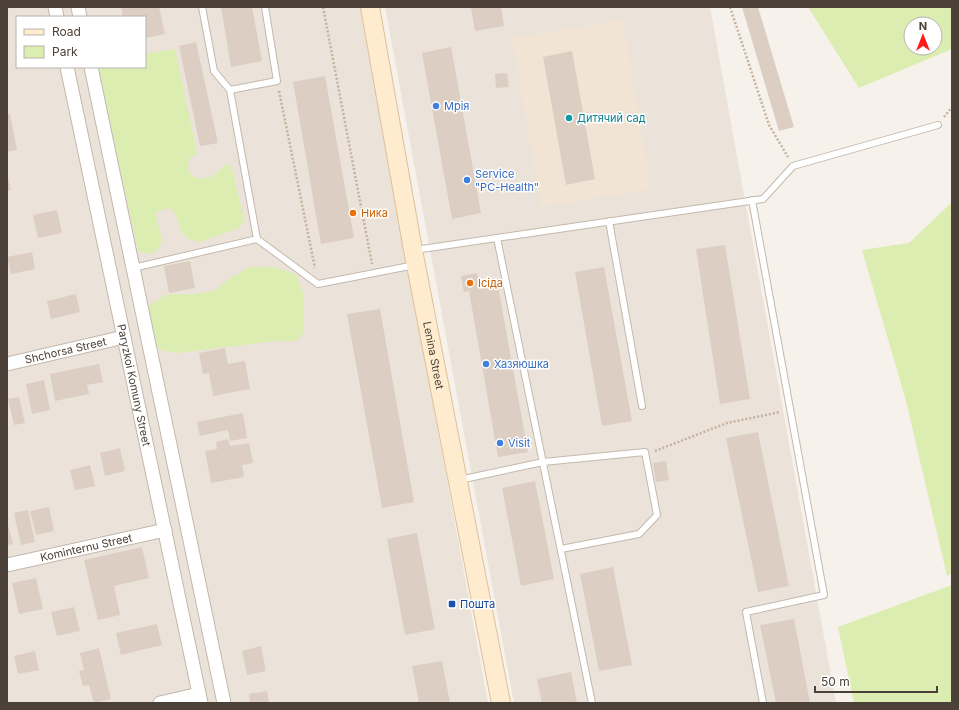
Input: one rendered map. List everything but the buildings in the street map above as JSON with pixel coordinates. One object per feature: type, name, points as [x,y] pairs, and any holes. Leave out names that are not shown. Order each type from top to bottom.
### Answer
[{"type":"main road","name":"Lenina Street","points":[[370,7],[415,257],[501,703]]},
{"type":"street","name":"Paryzkoi Komuny Street","points":[[67,68],[200,699]]},
{"type":"street","name":"Paryzkoi Komuny Street","points":[[91,68],[224,703]]},
{"type":"street","name":"Shchorsa Street","points":[[7,364],[124,337]]},
{"type":"street","name":"Kominternu Street","points":[[7,565],[164,530]]},
{"type":"street","points":[[160,703],[200,699]]},
{"type":"lane","points":[[202,7],[214,70],[230,90],[257,239],[318,284],[374,272],[415,257],[498,238],[762,199],[793,166],[938,125]]},
{"type":"lane","points":[[230,90],[277,81],[264,7]]},
{"type":"lane","points":[[752,200],[824,595],[746,612],[763,703]]},
{"type":"lane","points":[[609,221],[642,406]]},
{"type":"lane","points":[[498,238],[592,703]]},
{"type":"lane","points":[[133,268],[257,239]]},
{"type":"lane","points":[[458,480],[543,462],[645,452],[658,515],[639,534],[561,549]]},
{"type":"path","points":[[323,7],[374,272]]},
{"type":"path","points":[[730,7],[769,125],[793,166]]},
{"type":"path","points":[[277,81],[318,284]]},
{"type":"path","points":[[645,452],[655,451],[727,423],[790,410]]},
{"type":"shaded area","points":[[7,7],[360,7],[488,703],[7,703]]},
{"type":"shaded area","points":[[385,7],[710,7],[836,703],[514,703]]},
{"type":"shaded area","points":[[623,20],[651,189],[541,207],[512,38]]},
{"type":"green space","points":[[808,7],[952,7],[952,49],[943,53],[943,16],[903,16],[903,56],[935,56],[859,88]]},
{"type":"green space","points":[[175,49],[197,153],[189,159],[188,171],[193,176],[207,178],[214,175],[226,164],[231,166],[245,221],[237,229],[199,242],[188,239],[181,231],[175,213],[169,208],[155,212],[162,240],[160,247],[150,254],[138,250],[98,68],[146,68],[146,54]]},
{"type":"green space","points":[[952,202],[952,573],[947,576],[906,401],[862,250],[909,243]]},
{"type":"green space","points":[[249,267],[274,267],[296,274],[304,296],[304,332],[297,341],[276,341],[177,353],[163,351],[152,342],[146,315],[151,304],[165,295],[193,294],[214,291]]},
{"type":"green space","points":[[952,585],[952,703],[854,703],[838,627]]},
{"type":"place","name":"Мрія","points":[[436,106]]},
{"type":"place","name":"Дитячий сад","points":[[569,118]]},
{"type":"place","name":"Service \"PC-Health\"","points":[[467,180]]},
{"type":"place","name":"Ника","points":[[353,213]]},
{"type":"place","name":"Ісіда","points":[[470,283]]},
{"type":"place","name":"Хазяюшка","points":[[486,364]]},
{"type":"place","name":"Visit","points":[[500,443]]},
{"type":"place","name":"Пошта","points":[[452,604]]}]
